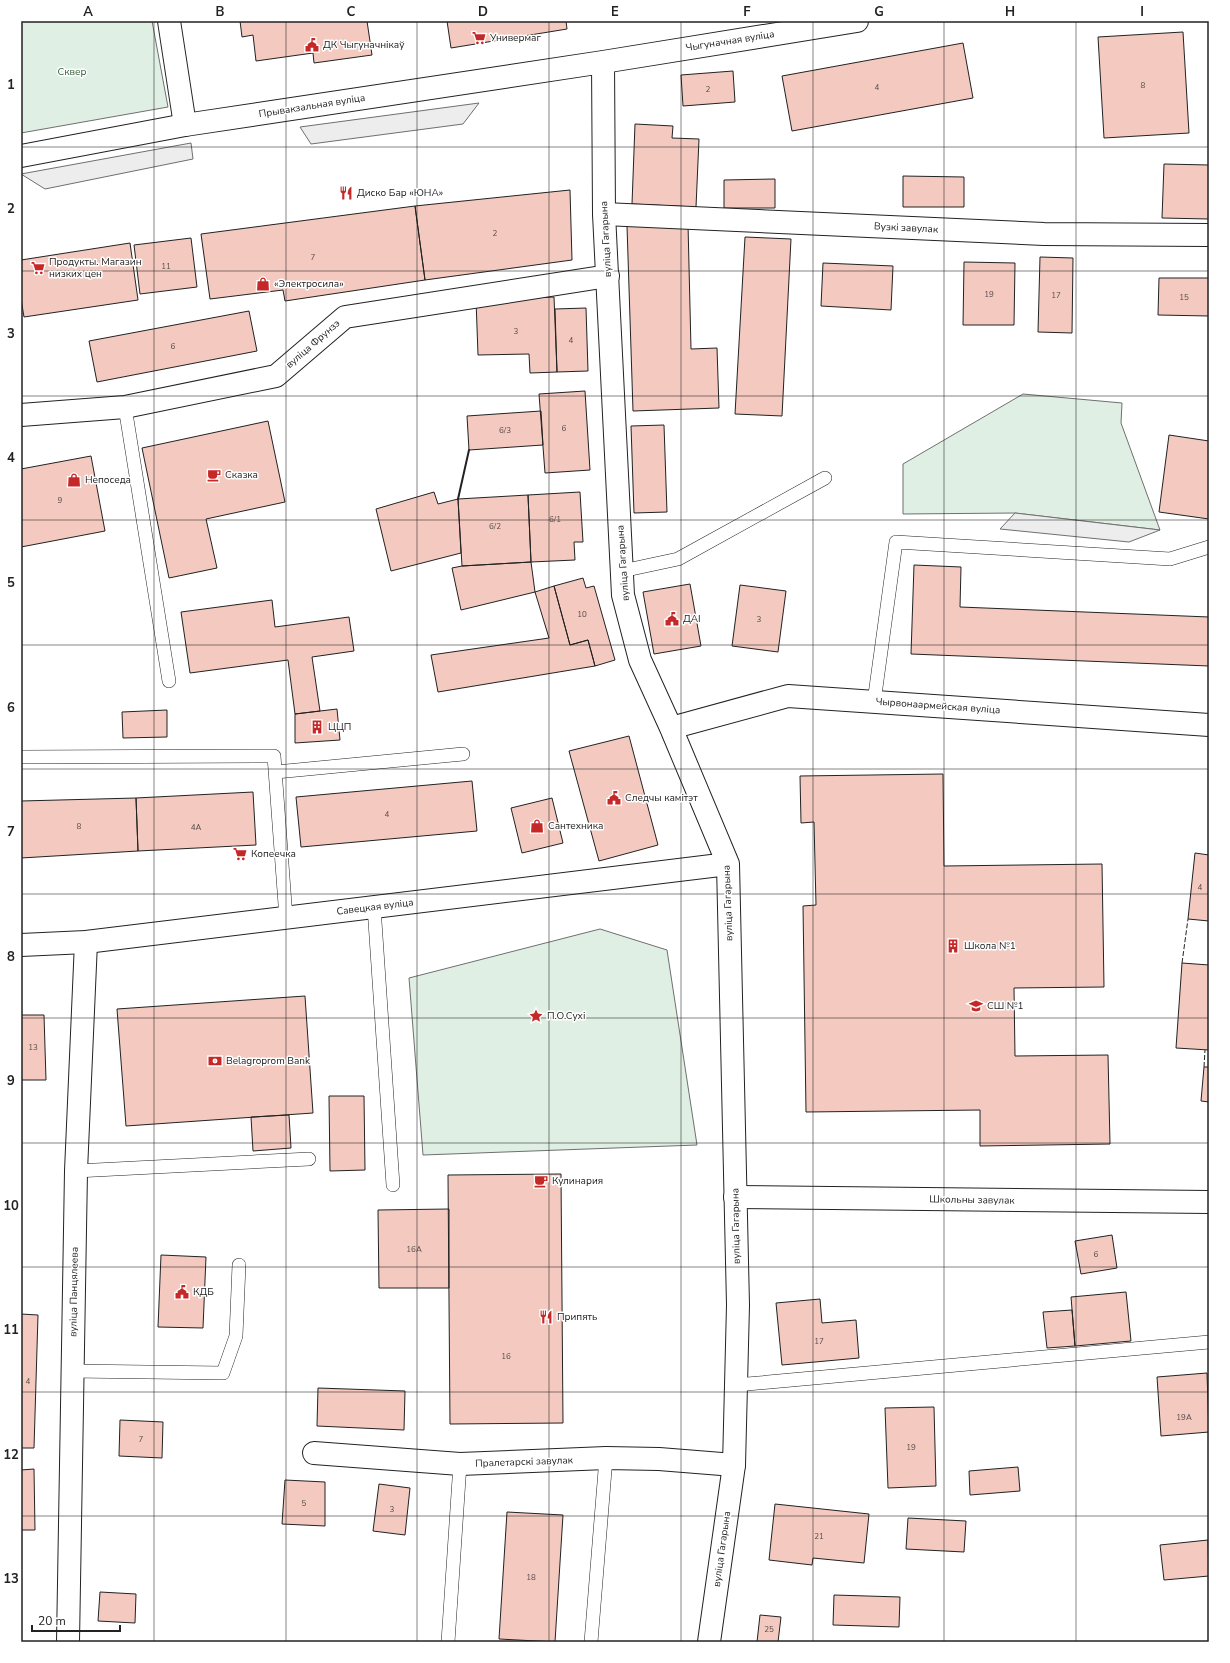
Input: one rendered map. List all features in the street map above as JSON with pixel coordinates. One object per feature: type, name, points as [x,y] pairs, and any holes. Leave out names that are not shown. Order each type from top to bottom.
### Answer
[{"type":"street","points":[[169,21],[185,125]]},
{"type":"street","name":"Чыгуначная вуліца","points":[[603,62],[857,21]]},
{"type":"street","name":"Прывакзальная вуліца","points":[[21,156],[185,125],[603,62]]},
{"type":"street","name":"вуліца Гагарына","points":[[603,62],[604,214],[623,595],[640,660],[671,728],[728,864],[738,1305],[734,1465],[709,1642]]},
{"type":"street","name":"Вузкі завулак","points":[[604,214],[1044,234],[1209,235]]},
{"type":"street","name":"вуліца Фрунзэ","points":[[21,415],[125,407],[276,376],[345,317],[608,276]]},
{"type":"street","name":"Чырвонаармейская вуліца","points":[[671,728],[788,696],[1209,725]]},
{"type":"street","name":"Савецкая вуліца","points":[[21,945],[86,942],[728,864]]},
{"type":"street","name":"вуліца Панцялеева","points":[[68,1642],[76,1171],[86,942]]},
{"type":"street","name":"Школьны завулак","points":[[735,1198],[1209,1202]]},
{"type":"street","name":"Пралетарскі завулак","points":[[314,1453],[460,1464],[606,1458],[658,1458],[734,1465]]},
{"type":"lane","points":[[125,407],[169,681]]},
{"type":"lane","points":[[622,571],[678,559],[824,478]]},
{"type":"lane","points":[[874,702],[896,542],[1170,559],[1209,547]]},
{"type":"lane","points":[[276,772],[463,754]]},
{"type":"lane","points":[[21,757],[274,756],[286,918]]},
{"type":"lane","points":[[374,907],[392,1185]]},
{"type":"lane","points":[[76,1171],[309,1160]]},
{"type":"lane","points":[[72,1371],[223,1373],[236,1336],[239,1264]]},
{"type":"lane","points":[[736,1385],[1209,1342]]},
{"type":"lane","points":[[591,1642],[606,1458]]},
{"type":"lane","points":[[448,1642],[460,1464]]},
{"type":"green space","name":"Сквер","points":[[21,21],[152,21],[168,107],[21,133]]},
{"type":"green space","points":[[1023,394],[1122,403],[1121,423],[1160,530],[1015,513],[903,514],[903,464]]},
{"type":"green space","points":[[600,929],[667,950],[697,1145],[423,1155],[409,978]]},
{"type":"shaded area","points":[[479,103],[463,124],[311,144],[300,127]]},
{"type":"shaded area","points":[[191,143],[193,159],[45,189],[21,174]]},
{"type":"shaded area","points":[[1015,513],[1160,530],[1129,542],[1000,529]]},
{"type":"building","name":"ДК Чыгуначнікаў","points":[[240,21],[367,21],[372,55],[314,63],[313,53],[256,61],[253,35],[242,37]]},
{"type":"building","name":"Универмаг","points":[[447,21],[566,21],[567,29],[451,48]]},
{"type":"building","points":[[1183,32],[1189,133],[1104,138],[1098,37]]},
{"type":"building","points":[[963,43],[973,98],[792,131],[782,76]]},
{"type":"building","points":[[733,71],[735,102],[683,106],[681,75]]},
{"type":"building","points":[[635,124],[673,126],[672,138],[699,139],[696,207],[632,204]]},
{"type":"building","points":[[1164,164],[1209,165],[1209,219],[1162,218]]},
{"type":"building","points":[[903,176],[964,177],[964,207],[903,207]]},
{"type":"building","points":[[775,179],[775,208],[724,208],[724,180]]},
{"type":"building","points":[[570,190],[572,260],[425,280],[415,206]]},
{"type":"building","points":[[415,206],[425,280],[285,301],[283,290],[210,299],[201,234]]},
{"type":"building","points":[[688,224],[691,349],[717,348],[719,408],[633,411],[627,226]]},
{"type":"building","points":[[745,237],[791,239],[782,416],[735,414]]},
{"type":"building","points":[[191,238],[197,287],[140,294],[134,245]]},
{"type":"building","points":[[130,243],[138,300],[24,317],[21,299],[21,260]]},
{"type":"building","points":[[1040,257],[1073,258],[1072,333],[1038,332]]},
{"type":"building","points":[[964,262],[1015,263],[1014,325],[963,325]]},
{"type":"building","points":[[823,263],[893,266],[891,310],[821,306]]},
{"type":"building","points":[[1159,278],[1209,278],[1209,316],[1158,315]]},
{"type":"building","points":[[554,297],[557,372],[530,373],[529,354],[478,355],[476,300]]},
{"type":"building","points":[[586,308],[588,371],[557,372],[555,309]]},
{"type":"building","points":[[249,311],[257,351],[97,382],[89,341]]},
{"type":"building","points":[[585,391],[590,470],[545,473],[539,394]]},
{"type":"building","points":[[541,411],[543,445],[469,450],[467,416]]},
{"type":"building","name":"Сказка","points":[[268,421],[285,502],[206,519],[217,568],[169,578],[142,448]]},
{"type":"building","points":[[664,425],[667,512],[634,513],[631,426]]},
{"type":"building","points":[[1169,435],[1209,441],[1209,519],[1159,512]]},
{"type":"building","points":[[91,456],[105,531],[21,547],[21,469]]},
{"type":"building","points":[[434,492],[438,504],[458,499],[461,553],[391,571],[376,509]]},
{"type":"building","points":[[580,492],[583,542],[574,542],[575,560],[531,562],[528,495]]},
{"type":"building","points":[[528,495],[531,562],[462,566],[458,499]]},
{"type":"building","points":[[531,562],[535,592],[461,610],[452,568],[462,566]]},
{"type":"building","points":[[914,565],[961,567],[960,607],[1209,617],[1209,666],[911,654]]},
{"type":"building","points":[[583,578],[586,588],[594,586],[615,660],[595,666],[588,640],[570,645],[554,586]]},
{"type":"building","name":"ДАІ","points":[[690,584],[701,646],[654,654],[643,592]]},
{"type":"building","points":[[740,585],[786,591],[778,652],[732,646]]},
{"type":"building","points":[[554,586],[570,645],[588,640],[595,666],[438,692],[431,655],[549,638],[535,592]]},
{"type":"building","points":[[272,600],[275,627],[349,617],[354,651],[312,657],[320,711],[295,714],[288,660],[190,673],[181,612]]},
{"type":"building","name":"ЦЦП","points":[[337,709],[340,740],[295,743],[295,714]]},
{"type":"building","points":[[167,710],[167,737],[123,738],[122,712]]},
{"type":"building","name":"Следчы камітэт","points":[[629,736],[658,845],[599,861],[569,751]]},
{"type":"building","name":"Школа №1","points":[[943,774],[944,866],[1102,864],[1104,987],[1014,988],[1015,1056],[1108,1055],[1110,1144],[980,1146],[980,1110],[806,1112],[803,906],[816,905],[814,822],[801,823],[800,776]]},
{"type":"building","points":[[472,781],[477,831],[301,847],[296,797]]},
{"type":"building","points":[[253,792],[256,845],[138,851],[136,798]]},
{"type":"building","points":[[136,798],[138,851],[21,858],[21,801]]},
{"type":"building","name":"Сантехника","points":[[552,798],[563,843],[522,853],[511,808]]},
{"type":"building","points":[[1195,853],[1209,855],[1209,921],[1188,919]]},
{"type":"building","points":[[1182,963],[1209,965],[1209,1050],[1176,1048]]},
{"type":"building","name":"Belagroprom Bank","points":[[305,996],[313,1113],[126,1126],[117,1009]]},
{"type":"building","points":[[21,1015],[44,1015],[46,1080],[21,1080]]},
{"type":"building","points":[[1204,1067],[1209,1067],[1209,1102],[1201,1101]]},
{"type":"building","points":[[329,1096],[364,1096],[365,1170],[330,1171]]},
{"type":"building","points":[[289,1115],[291,1148],[253,1151],[251,1117]]},
{"type":"building","points":[[561,1174],[563,1423],[450,1424],[448,1175]]},
{"type":"building","points":[[449,1209],[449,1288],[379,1288],[378,1210]]},
{"type":"building","points":[[1112,1235],[1117,1268],[1081,1274],[1075,1241]]},
{"type":"building","name":"КДБ","points":[[161,1255],[206,1257],[203,1328],[158,1327]]},
{"type":"building","points":[[1126,1292],[1131,1341],[1075,1346],[1071,1297]]},
{"type":"building","points":[[820,1299],[822,1323],[856,1320],[859,1358],[782,1365],[776,1303]]},
{"type":"building","points":[[1072,1310],[1075,1346],[1047,1348],[1043,1312]]},
{"type":"building","points":[[21,1314],[38,1315],[34,1448],[21,1448]]},
{"type":"building","points":[[1207,1373],[1209,1432],[1161,1436],[1157,1377]]},
{"type":"building","points":[[318,1388],[405,1391],[404,1430],[317,1426]]},
{"type":"building","points":[[934,1407],[936,1486],[888,1488],[885,1408]]},
{"type":"building","points":[[120,1420],[163,1422],[162,1458],[119,1456]]},
{"type":"building","points":[[1018,1467],[1020,1491],[970,1495],[969,1471]]},
{"type":"building","points":[[34,1469],[35,1530],[21,1530],[21,1470]]},
{"type":"building","points":[[285,1480],[325,1482],[325,1526],[282,1524]]},
{"type":"building","points":[[379,1484],[410,1488],[405,1535],[373,1531]]},
{"type":"building","points":[[775,1504],[869,1514],[864,1563],[813,1558],[812,1565],[769,1560]]},
{"type":"building","points":[[507,1512],[563,1515],[555,1642],[499,1639]]},
{"type":"building","points":[[908,1518],[966,1521],[964,1552],[906,1549]]},
{"type":"building","points":[[1208,1540],[1209,1576],[1164,1580],[1160,1545]]},
{"type":"building","points":[[100,1592],[136,1594],[135,1623],[98,1621]]},
{"type":"building","points":[[834,1595],[900,1597],[899,1627],[833,1625]]},
{"type":"building","points":[[760,1615],[781,1617],[778,1642],[757,1642]]},
{"type":"fence","points":[[1182,963],[1188,919]]},
{"type":"fence","points":[[1204,1067],[1205,1050]]},
{"type":"wall","points":[[458,499],[469,450]]},
{"type":"place","name":"Универмаг","points":[[479,38]]},
{"type":"place","name":"ДК Чыгуначнікаў","points":[[312,45]]},
{"type":"place","name":"Диско Бар «ЮНА»","points":[[346,193]]},
{"type":"place","name":"Продукты. Магазин низких цен","points":[[38,268]]},
{"type":"place","name":"«Электросила»","points":[[263,284]]},
{"type":"place","name":"Сказка","points":[[214,475]]},
{"type":"place","name":"Непоседа","points":[[74,480]]},
{"type":"place","name":"ДАІ","points":[[672,619]]},
{"type":"place","name":"ЦЦП","points":[[317,727]]},
{"type":"place","name":"Следчы камітэт","points":[[614,798]]},
{"type":"place","name":"Сантехника","points":[[537,826]]},
{"type":"place","name":"Копеечка","points":[[240,854]]},
{"type":"place","name":"Школа №1","points":[[953,946]]},
{"type":"place","name":"СШ №1","points":[[976,1006]]},
{"type":"place","name":"П.О.Сухі","points":[[536,1016]]},
{"type":"place","name":"Belagroprom Bank","points":[[215,1061]]},
{"type":"place","name":"Кулинария","points":[[541,1181]]},
{"type":"place","name":"КДБ","points":[[182,1292]]},
{"type":"place","name":"Припять","points":[[546,1317]]}]
